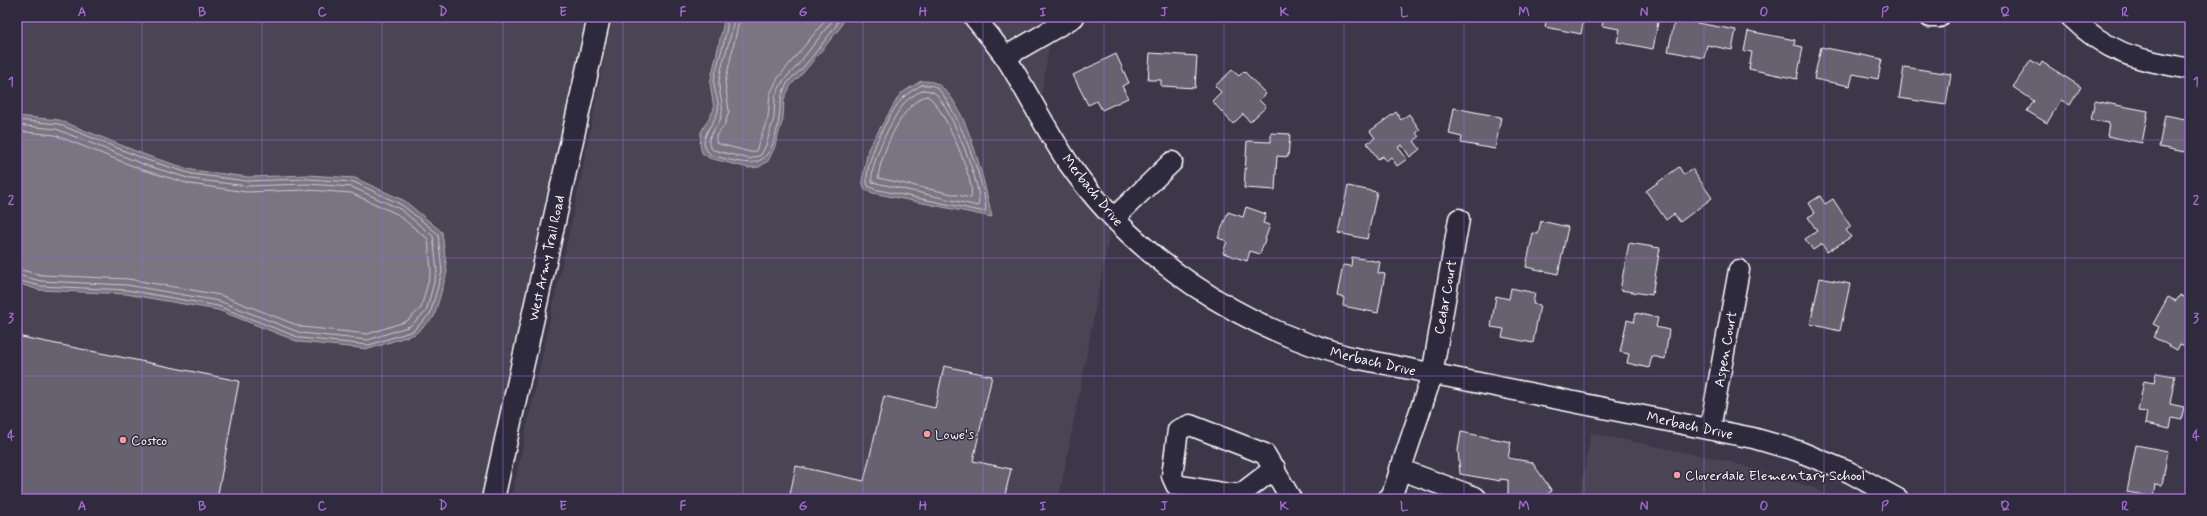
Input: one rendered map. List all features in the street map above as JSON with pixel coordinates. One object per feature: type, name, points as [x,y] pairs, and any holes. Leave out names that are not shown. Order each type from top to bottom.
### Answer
[{"type":"main road","name":"West Army Trail Road","points":[[493,499],[599,17]]},
{"type":"street","name":"Merbach Drive","points":[[974,17],[1005,57],[1070,164],[1122,228],[1190,283],[1236,311],[1272,330],[1331,352],[1432,374],[1710,429],[1798,451],[1848,472],[1898,499]]},
{"type":"street","points":[[1005,57],[1074,17]]},
{"type":"street","points":[[1930,17],[1939,17]]},
{"type":"street","points":[[2072,17],[2091,36],[2121,53],[2144,60],[2190,69]]},
{"type":"street","points":[[1114,218],[1172,162]]},
{"type":"street","name":"Cedar Court","points":[[1388,499],[1392,495],[1432,374],[1459,219]]},
{"type":"street","name":"Aspen Court","points":[[1710,429],[1739,270]]},
{"type":"street","points":[[1275,468],[1241,494],[1228,494],[1176,485],[1172,476],[1178,430],[1190,425],[1265,454],[1275,468],[1291,499]]},
{"type":"street","points":[[1400,470],[1477,499]]},
{"type":"shaded area","points":[[17,17],[592,17],[487,499],[17,499]]},
{"type":"shaded area","points":[[612,17],[959,17],[997,60],[1111,227],[1059,499],[511,499],[582,172]]},
{"type":"shaded area","points":[[982,17],[1054,17],[1040,103]]},
{"type":"shaded area","name":"Cloverdale Elementary School","points":[[1591,433],[1728,461],[1814,488],[1835,499],[1579,499]]},
{"type":"water","points":[[725,17],[844,17],[840,28],[803,73],[791,85],[784,99],[783,119],[774,149],[768,161],[759,167],[749,168],[709,158],[702,153],[700,145],[701,132],[714,109],[710,83]]},
{"type":"water","points":[[921,81],[933,82],[939,85],[949,95],[958,109],[966,126],[980,166],[992,217],[873,193],[865,190],[862,181],[868,149],[900,94]]},
{"type":"water","points":[[17,116],[59,120],[148,156],[192,170],[248,177],[308,175],[355,178],[405,201],[442,232],[447,272],[434,317],[415,334],[369,349],[299,342],[218,310],[126,294],[39,290],[17,283]]},
{"type":"building","points":[[1547,17],[1584,17],[1581,34],[1545,27]]},
{"type":"building","points":[[1604,17],[1659,17],[1653,49],[1617,42],[1620,29],[1602,26]]},
{"type":"building","points":[[1675,19],[1736,30],[1732,50],[1707,45],[1704,58],[1668,51]]},
{"type":"building","points":[[1748,31],[1795,40],[1794,45],[1803,47],[1797,79],[1749,69],[1752,52],[1744,51]]},
{"type":"building","points":[[1821,47],[1882,59],[1878,79],[1853,74],[1850,86],[1814,79]]},
{"type":"building","points":[[1150,53],[1197,56],[1195,88],[1161,86],[1161,80],[1148,80]]},
{"type":"building","points":[[1116,54],[1129,83],[1122,86],[1128,98],[1102,110],[1097,101],[1088,105],[1073,75]]},
{"type":"building","points":[[2031,60],[2040,66],[2042,62],[2081,87],[2070,105],[2061,100],[2047,123],[2027,111],[2034,101],[2013,87]]},
{"type":"building","points":[[1904,67],[1951,74],[1946,105],[1899,98]]},
{"type":"building","points":[[1232,70],[1239,76],[1244,71],[1266,94],[1259,100],[1266,107],[1250,122],[1243,114],[1233,124],[1212,101],[1221,92],[1215,86]]},
{"type":"building","points":[[2095,101],[2148,111],[2142,143],[2107,136],[2109,123],[2091,120]]},
{"type":"building","points":[[1454,108],[1501,117],[1495,149],[1461,143],[1462,137],[1449,134]]},
{"type":"building","points":[[1396,112],[1401,120],[1409,114],[1420,130],[1416,133],[1419,137],[1414,141],[1420,149],[1410,157],[1402,145],[1398,147],[1407,159],[1397,166],[1391,157],[1386,161],[1383,156],[1378,159],[1367,143],[1375,138],[1370,131]]},
{"type":"building","points":[[2165,115],[2190,120],[2190,153],[2159,147]]},
{"type":"building","points":[[1271,133],[1290,134],[1288,157],[1277,156],[1275,190],[1244,188],[1247,141],[1271,142]]},
{"type":"building","points":[[1679,167],[1684,175],[1692,169],[1712,198],[1680,222],[1674,214],[1666,220],[1646,191]]},
{"type":"building","points":[[1348,186],[1377,192],[1367,239],[1338,233]]},
{"type":"building","points":[[1820,196],[1825,204],[1833,199],[1851,227],[1846,230],[1851,237],[1827,252],[1822,244],[1813,250],[1805,239],[1817,231],[1808,217],[1815,213],[1809,203]]},
{"type":"building","points":[[1246,207],[1266,214],[1263,223],[1270,225],[1260,254],[1250,251],[1247,261],[1223,253],[1227,241],[1218,238],[1228,212],[1243,217]]},
{"type":"building","points":[[1541,221],[1568,227],[1558,274],[1526,267],[1533,233],[1538,234]]},
{"type":"building","points":[[1629,243],[1660,248],[1652,295],[1620,290]]},
{"type":"building","points":[[1352,257],[1380,262],[1378,273],[1385,274],[1378,313],[1343,306],[1344,298],[1337,296],[1343,265],[1351,266]]},
{"type":"building","points":[[1820,278],[1850,284],[1840,331],[1810,324]]},
{"type":"building","points":[[1511,288],[1535,293],[1533,304],[1540,305],[1533,343],[1502,337],[1504,329],[1491,327],[1496,296],[1509,299]]},
{"type":"building","points":[[2180,295],[2190,300],[2190,348],[2180,344],[2177,350],[2153,337],[2159,327],[2153,324],[2168,297],[2176,301]]},
{"type":"building","points":[[1636,313],[1658,318],[1656,327],[1669,330],[1665,359],[1652,356],[1649,368],[1627,363],[1629,354],[1620,352],[1627,320],[1634,322]]},
{"type":"building","name":"Costco","points":[[17,336],[239,381],[217,499],[17,499]]},
{"type":"building","name":"Lowe's","points":[[944,366],[992,376],[973,461],[1011,469],[1004,499],[789,499],[796,466],[864,481],[884,396],[935,408]]},
{"type":"building","points":[[2156,373],[2175,376],[2170,404],[2184,407],[2181,420],[2172,418],[2170,429],[2145,424],[2147,412],[2138,411],[2144,381],[2154,383]]},
{"type":"building","points":[[1461,432],[1511,442],[1508,458],[1532,462],[1552,491],[1540,499],[1508,499],[1508,480],[1500,479],[1500,481],[1460,474],[1458,450]]},
{"type":"building","points":[[2136,445],[2168,451],[2162,485],[2156,484],[2154,497],[2127,492]]},
{"type":"place","name":"Lowe's","points":[[927,434]]},
{"type":"place","name":"Costco","points":[[123,440]]},
{"type":"place","name":"Cloverdale Elementary School","points":[[1677,475]]}]
